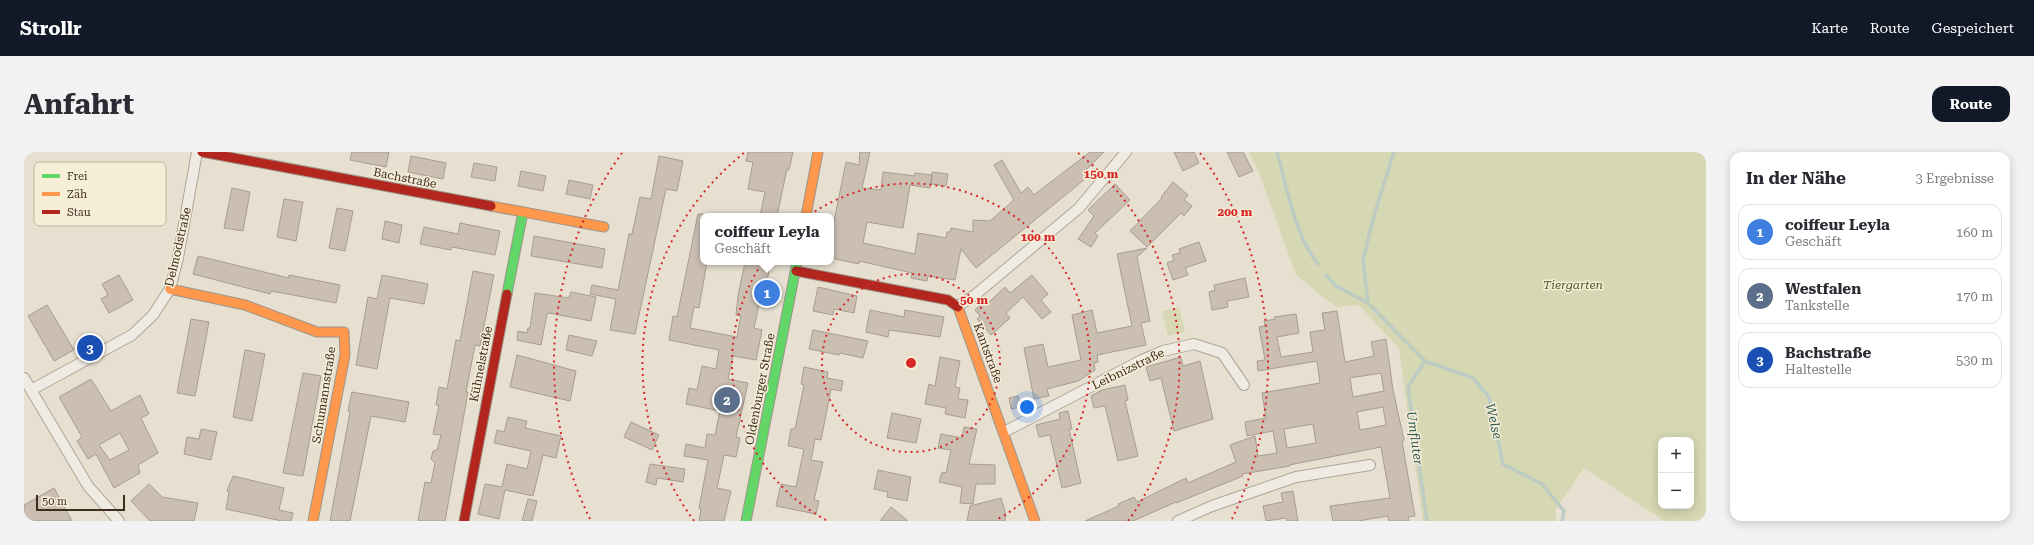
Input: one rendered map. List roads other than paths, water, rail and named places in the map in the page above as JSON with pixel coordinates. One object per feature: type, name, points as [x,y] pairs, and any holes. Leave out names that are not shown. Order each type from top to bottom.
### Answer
[{"type":"street","name":"Delmodstraße","points":[[31,390],[132,335],[154,315],[170,289],[178,258],[197,152]]},
{"type":"street","name":"Bachstraße","points":[[202,152],[604,227]]},
{"type":"street","points":[[807,213],[818,152]]},
{"type":"street","points":[[796,266],[948,300],[958,306],[975,295],[1079,208],[1126,152]]},
{"type":"street","name":"Kühnelstraße","points":[[464,521],[522,212]]},
{"type":"street","name":"Oldenburger Straße","points":[[746,521],[796,266]]},
{"type":"street","name":"Schumannstraße","points":[[170,289],[245,305],[317,332],[344,332],[345,356],[313,521]]},
{"type":"street","name":"Kantstraße","points":[[958,306],[1035,521]]},
{"type":"street","name":"Leibnizstraße","points":[[1004,432],[1163,350],[1194,344],[1222,353],[1244,385]]},
{"type":"street","points":[[24,378],[88,486],[120,521]]},
{"type":"street","points":[[1178,521],[1212,506],[1296,477],[1370,466]]},
{"type":"waterway","name":"Welse","points":[[1277,152],[1288,195],[1303,240],[1318,264]]},
{"type":"waterway","name":"Umfluter","points":[[1394,152],[1375,212],[1363,260],[1368,303],[1425,361],[1473,378],[1489,397],[1503,464],[1542,484],[1564,511],[1562,521]]},
{"type":"waterway","name":"Welse","points":[[1326,275],[1336,286],[1368,303]]},
{"type":"waterway","name":"Umfluter","points":[[1425,361],[1408,387],[1427,521]]},
{"type":"place","name":"coiffeur Leyla","points":[[767,293]]},
{"type":"place","name":"Bachstraße","points":[[90,348]]},
{"type":"place","name":"Westfalen","points":[[727,400]]},
{"type":"park label","name":"Tiergarten","points":[[1573,285]]}]
